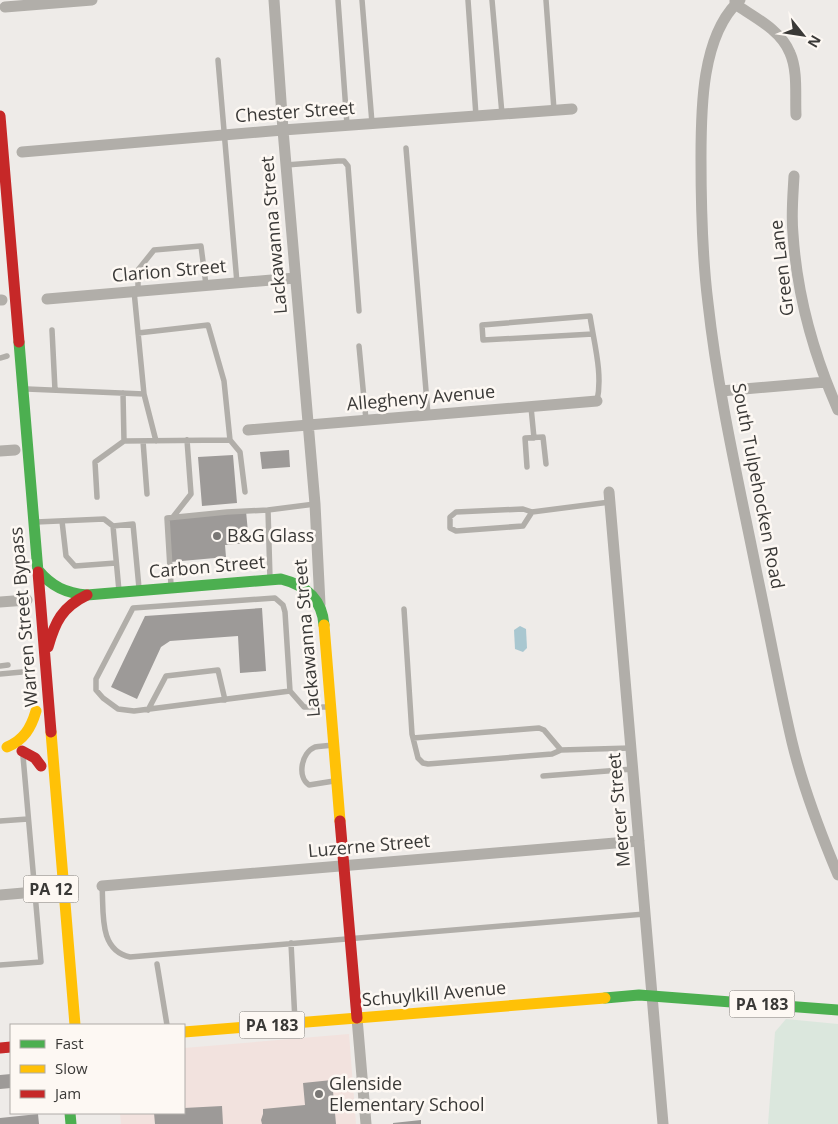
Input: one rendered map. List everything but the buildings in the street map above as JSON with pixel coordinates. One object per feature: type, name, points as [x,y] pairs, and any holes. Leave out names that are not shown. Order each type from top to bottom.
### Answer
[{"type":"main road","name":"Warren Street Bypass","points":[[0,116],[75,1024]]},
{"type":"main road","points":[[38,570],[46,580],[59,590],[87,595]]},
{"type":"main road","name":"Carbon Street","points":[[87,595],[282,579],[300,585],[314,596],[320,605]]},
{"type":"main road","points":[[45,659],[54,627],[61,613],[72,602],[87,595]]},
{"type":"main road","name":"Lackawanna Street","points":[[320,605],[323,614],[357,1018]]},
{"type":"main road","name":"Warren Street Bypass","points":[[32,655],[33,675]]},
{"type":"main road","name":"Warren Street Bypass","points":[[4,747],[16,744],[26,736],[33,724],[36,707],[41,771],[35,758],[22,751]]},
{"type":"main road","points":[[4,747],[22,751]]},
{"type":"main road","name":"Schuylkill Avenue","points":[[185,1032],[639,995],[838,1010]]},
{"type":"street","points":[[5,7],[92,0]]},
{"type":"street","name":"Lackawanna Street","points":[[274,0],[295,278],[315,504],[320,605]]},
{"type":"street","points":[[735,1],[777,33],[784,41],[794,67],[796,115]]},
{"type":"street","name":"South Tulpehocken Road","points":[[735,1],[712,49],[703,94],[701,195],[703,251],[708,301],[721,391],[792,743],[819,828],[838,874]]},
{"type":"street","name":"Chester Street","points":[[22,152],[372,123],[572,109]]},
{"type":"street","name":"Green Lane","points":[[794,176],[792,231],[802,303],[808,329],[826,382],[838,410]]},
{"type":"street","name":"Clarion Street","points":[[46,299],[295,278]]},
{"type":"street","points":[[721,391],[826,382]]},
{"type":"street","name":"Allegheny Avenue","points":[[248,430],[597,401]]},
{"type":"street","points":[[0,451],[15,450]]},
{"type":"street","name":"Mercer Street","points":[[610,497],[663,1124]]},
{"type":"street","points":[[0,602],[27,600]]},
{"type":"street","name":"Luzerne Street","points":[[102,886],[639,842]]},
{"type":"street","points":[[0,895],[35,892]]},
{"type":"street","name":"Lackawanna Street","points":[[357,1018],[366,1124]]},
{"type":"lane","points":[[338,0],[347,125]]},
{"type":"lane","points":[[362,0],[372,123]]},
{"type":"lane","points":[[468,0],[476,116]]},
{"type":"lane","points":[[492,0],[502,114]]},
{"type":"lane","points":[[546,0],[554,110]]},
{"type":"lane","points":[[218,60],[237,283]]},
{"type":"lane","points":[[406,148],[428,415]]},
{"type":"lane","points":[[286,165],[344,161],[348,166],[359,310]]},
{"type":"lane","points":[[156,440],[144,394],[138,333],[136,291],[138,270],[154,250],[201,246],[206,285]]},
{"type":"lane","points":[[593,334],[484,340],[482,325],[590,316],[593,334],[600,387],[597,401]]},
{"type":"lane","points":[[138,333],[208,325],[224,381],[230,440],[240,452],[245,492]]},
{"type":"lane","points":[[52,330],[56,390]]},
{"type":"lane","points":[[359,346],[366,420]]},
{"type":"lane","points":[[22,389],[144,394]]},
{"type":"lane","points":[[123,393],[124,441]]},
{"type":"lane","points":[[531,407],[534,438]]},
{"type":"lane","points":[[528,468],[525,438],[543,437],[546,464]]},
{"type":"lane","points":[[172,587],[170,518],[190,494],[187,440]]},
{"type":"lane","points":[[97,497],[96,462],[124,441],[230,440]]},
{"type":"lane","points":[[143,441],[147,494]]},
{"type":"lane","points":[[532,512],[523,526],[456,532],[450,528],[450,517],[456,512],[523,509],[532,512],[610,497]]},
{"type":"lane","points":[[170,518],[315,504]]},
{"type":"lane","points":[[268,510],[270,579]]},
{"type":"lane","points":[[34,522],[104,519],[112,526],[119,592]]},
{"type":"lane","points":[[62,521],[66,556],[75,566],[116,563]]},
{"type":"lane","points":[[112,526],[133,524],[139,590]]},
{"type":"lane","points":[[290,692],[134,712],[118,709],[103,698],[96,690],[96,679],[133,608],[275,598],[283,605],[285,612],[290,692],[304,707],[331,706]]},
{"type":"lane","points":[[404,609],[413,738],[418,758],[423,763],[552,754],[561,750],[631,748]]},
{"type":"lane","points":[[0,666],[8,665]]},
{"type":"lane","points":[[148,710],[166,676],[218,670],[225,700]]},
{"type":"lane","points":[[0,674],[33,675]]},
{"type":"lane","points":[[413,738],[539,728],[544,730],[561,750]]},
{"type":"lane","points":[[334,745],[316,747],[308,752],[304,759],[302,774],[305,782],[309,785],[337,781]]},
{"type":"lane","points":[[0,965],[41,962],[22,751]]},
{"type":"lane","points":[[543,776],[633,769]]},
{"type":"lane","points":[[0,821],[28,819]]},
{"type":"lane","points":[[102,886],[108,943],[121,955],[130,957],[645,914]]},
{"type":"lane","points":[[291,943],[296,1023]]},
{"type":"lane","points":[[157,964],[167,1024]]},
{"type":"shaded area","points":[[786,1019],[838,1024],[838,1124],[768,1124],[775,1032]]},
{"type":"shaded area","points":[[349,1034],[356,1124],[121,1124],[120,1114],[185,1114],[185,1048]]},
{"type":"water","points":[[520,626],[526,629],[527,648],[523,652],[515,649],[514,630]]},
{"type":"traffic: fast","points":[[19,342],[38,572]]},
{"type":"traffic: fast","points":[[38,570],[54,585],[72,593],[87,595]]},
{"type":"traffic: fast","points":[[87,595],[281,579],[298,585],[311,594],[320,608],[324,625]]},
{"type":"traffic: fast","points":[[605,998],[639,995],[838,1010]]},
{"type":"traffic: fast","points":[[70,1114],[71,1124]]},
{"type":"traffic: slow","points":[[324,625],[340,821]]},
{"type":"traffic: slow","points":[[7,747],[18,741],[26,733],[36,711]]},
{"type":"traffic: slow","points":[[51,732],[75,1024]]},
{"type":"traffic: slow","points":[[185,1032],[605,998]]},
{"type":"traffic: jam","points":[[0,116],[19,342]]},
{"type":"traffic: jam","points":[[38,572],[51,732]]},
{"type":"traffic: jam","points":[[48,647],[61,616],[71,605],[87,595]]},
{"type":"traffic: jam","points":[[22,751],[35,758],[41,766]]},
{"type":"traffic: jam","points":[[340,821],[357,1018]]},
{"type":"traffic: jam","points":[[0,1048],[10,1047]]},
{"type":"place","name":"B&G Glass","points":[[217,536]]},
{"type":"place","name":"Glenside Elementary School","points":[[319,1094]]}]
